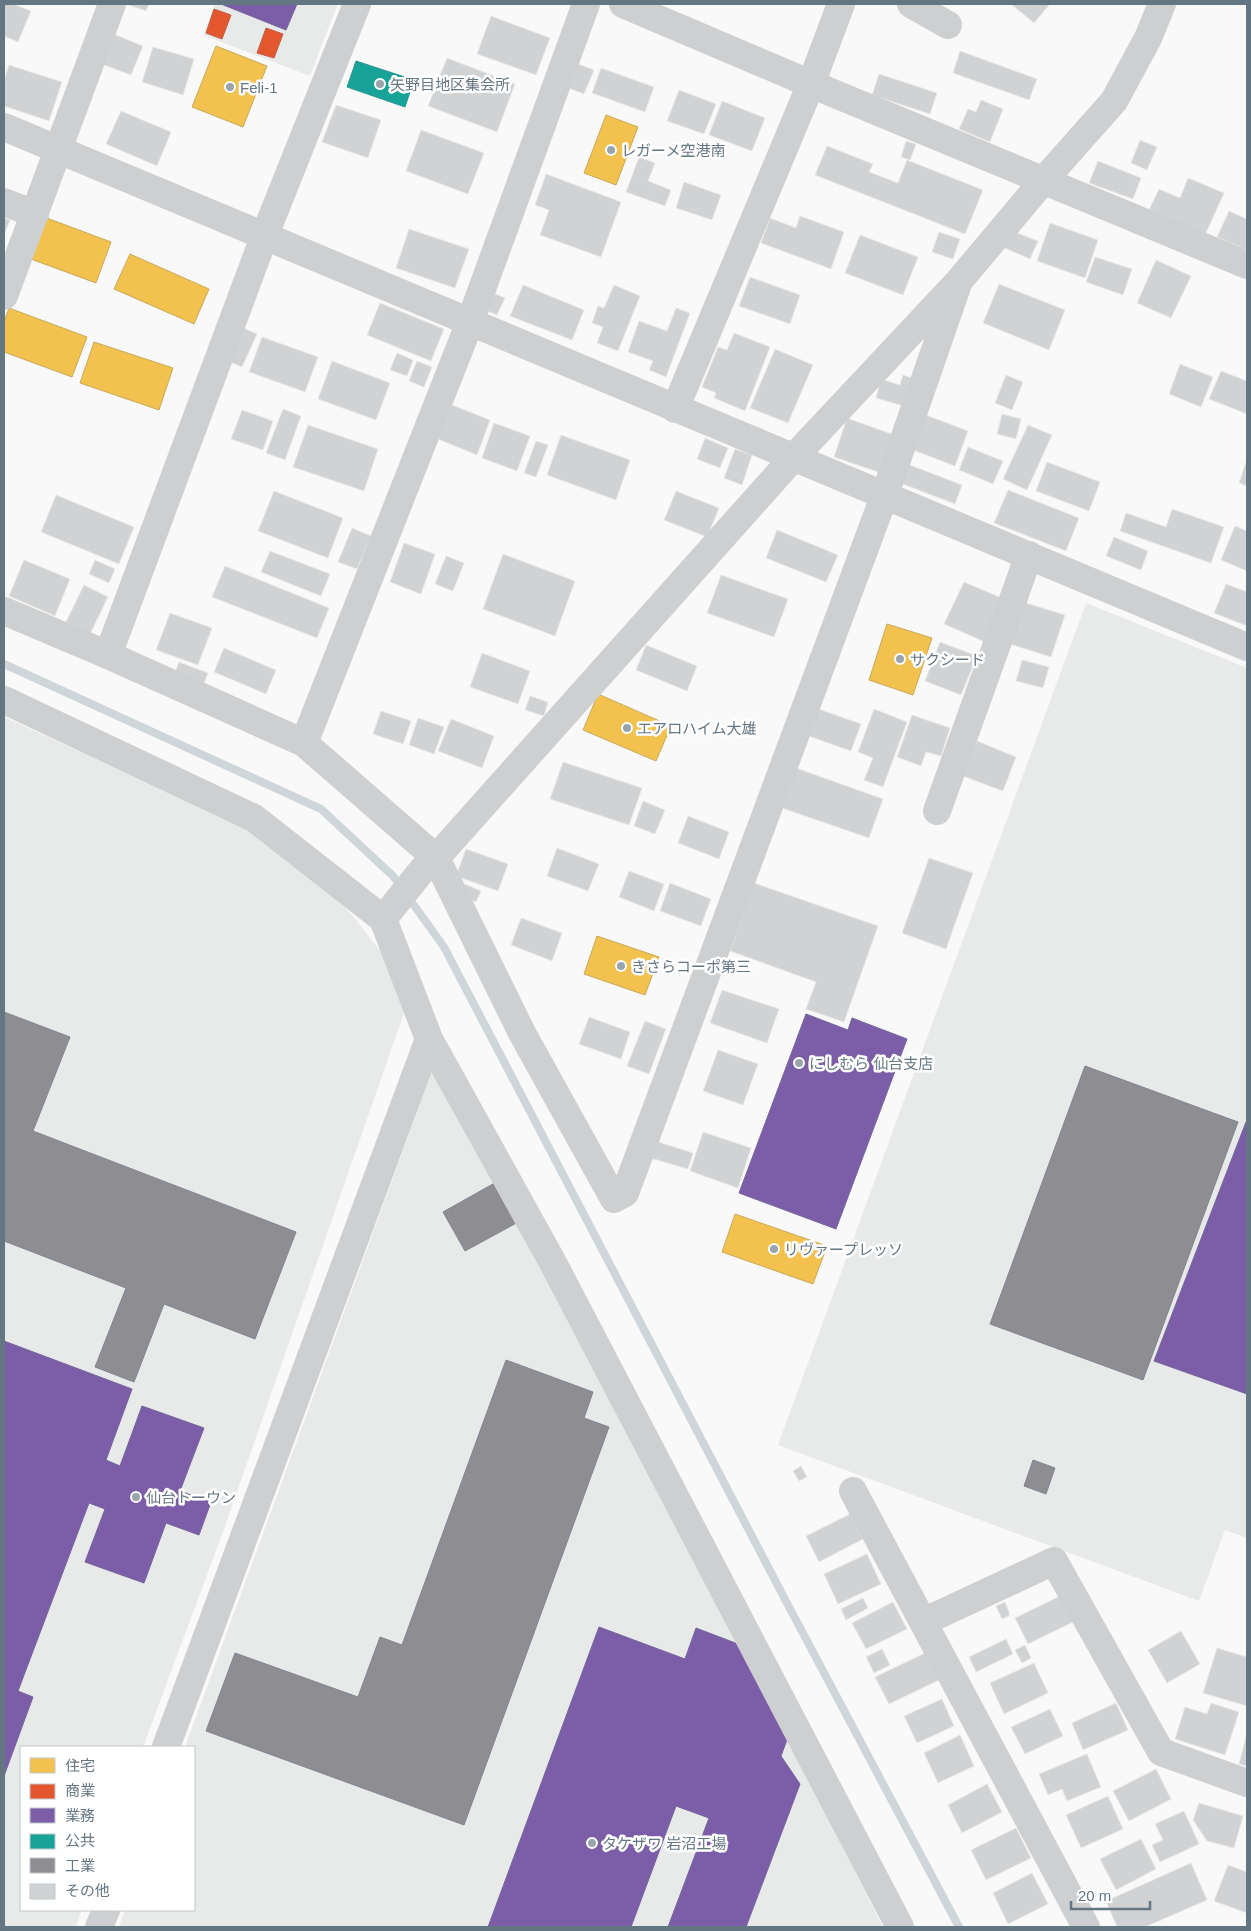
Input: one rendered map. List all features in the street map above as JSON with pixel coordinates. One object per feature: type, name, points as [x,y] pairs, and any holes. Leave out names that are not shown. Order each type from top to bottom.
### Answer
[{"type":"street","points":[[4,296],[112,4]]},
{"type":"street","points":[[108,655],[264,237],[357,4]]},
{"type":"street","points":[[304,743],[470,322],[586,4]]},
{"type":"street","points":[[623,4],[1247,265]]},
{"type":"street","points":[[675,408],[811,84],[841,4]]},
{"type":"street","points":[[910,4],[948,25]]},
{"type":"street","points":[[383,919],[429,864],[793,458],[959,281],[1043,180],[1114,101],[1148,38],[1162,4]]},
{"type":"street","points":[[4,127],[1247,647]]},
{"type":"street","points":[[4,202],[35,214]]},
{"type":"street","points":[[4,611],[108,655],[304,743],[429,864],[614,1199],[625,1193],[885,494],[959,281]]},
{"type":"street","points":[[937,811],[1029,555]]},
{"type":"street","points":[[4,700],[254,818],[383,919],[429,1039],[566,1287],[900,1927]]},
{"type":"street","points":[[166,1746],[429,1039]]},
{"type":"street","points":[[853,1491],[1086,1927]]},
{"type":"street","points":[[923,1622],[1054,1561],[1161,1752],[1247,1783]]},
{"type":"street","points":[[99,1927],[106,1911]]},
{"type":"shaded area","points":[[215,4],[331,4],[337,6],[310,76],[203,35]]},
{"type":"shaded area","points":[[1086,603],[1247,668],[1247,1538],[1225,1530],[1199,1601],[778,1445]]},
{"type":"shaded area","points":[[4,717],[249,829],[328,888],[356,920],[395,970],[404,1013],[223,1532],[143,1746],[20,1746],[20,1911],[82,1911],[76,1927],[4,1927]]},
{"type":"shaded area","points":[[434,1066],[727,1619],[883,1927],[119,1927],[125,1911],[195,1911],[195,1746],[185,1746]]},
{"type":"building: 住宅","name":"Feli-1","points":[[216,46],[267,66],[243,127],[192,107]]},
{"type":"building: 住宅","name":"レガーメ空港南","points":[[606,115],[638,127],[616,185],[584,173]]},
{"type":"building: 住宅","points":[[44,217],[111,242],[96,283],[28,258]]},
{"type":"building: 住宅","points":[[130,254],[209,289],[194,324],[114,289]]},
{"type":"building: 住宅","points":[[9,308],[87,337],[72,377],[4,352],[4,322]]},
{"type":"building: 住宅","points":[[94,342],[173,368],[159,410],[80,383]]},
{"type":"building: 住宅","name":"サクシード","points":[[887,624],[932,638],[913,695],[869,680]]},
{"type":"building: 住宅","name":"エアロハイム大雄","points":[[598,694],[671,726],[656,761],[583,730]]},
{"type":"building: 住宅","name":"きさらコーポ第三","points":[[597,936],[659,957],[645,995],[584,974]]},
{"type":"building: 住宅","name":"リヴァープレッソ","points":[[735,1214],[827,1246],[813,1284],[722,1252]]},
{"type":"building: 商業","points":[[214,9],[231,15],[222,39],[206,33]]},
{"type":"building: 商業","points":[[266,28],[283,34],[274,58],[257,53]]},
{"type":"building: 業務","points":[[221,4],[297,4],[286,30]]},
{"type":"building: 業務","points":[[806,1014],[848,1030],[852,1018],[907,1039],[836,1229],[739,1193]]},
{"type":"building: 業務","points":[[1247,1122],[1247,1394],[1154,1361]]},
{"type":"building: 業務","points":[[4,1341],[132,1389],[106,1460],[120,1466],[142,1406],[204,1428],[180,1491],[211,1502],[199,1535],[166,1523],[144,1583],[85,1562],[105,1509],[89,1503],[18,1691],[33,1697],[4,1776]]},
{"type":"building: 業務","points":[[599,1627],[685,1659],[696,1628],[738,1644],[788,1737],[781,1756],[800,1784],[746,1927],[668,1927],[709,1818],[676,1806],[631,1927],[488,1927]]},
{"type":"building: 公共","name":"矢野目地区集会所","points":[[356,61],[414,80],[405,107],[347,87]]},
{"type":"building: 工業","points":[[4,1012],[70,1037],[33,1131],[296,1232],[255,1339],[164,1304],[134,1382],[95,1367],[126,1288],[4,1241]]},
{"type":"building: 工業","points":[[1085,1066],[1238,1122],[1143,1380],[990,1324]]},
{"type":"building: 工業","points":[[500,1180],[522,1220],[465,1251],[443,1212]]},
{"type":"building: 工業","points":[[506,1360],[593,1392],[584,1418],[609,1427],[464,1825],[206,1731],[235,1653],[358,1697],[380,1637],[402,1645]]},
{"type":"building: 工業","points":[[1033,1460],[1055,1468],[1046,1494],[1024,1486]]},
{"type":"building: その他","points":[[4,4],[13,4],[31,11],[18,42],[4,36]]},
{"type":"building: その他","points":[[126,4],[149,4],[146,11]]},
{"type":"building: その他","points":[[1011,4],[1050,4],[1034,23]]},
{"type":"building: その他","points":[[491,16],[550,38],[536,75],[477,54]]},
{"type":"building: その他","points":[[111,33],[143,46],[131,75],[99,63]]},
{"type":"building: その他","points":[[153,47],[194,59],[183,95],[142,82]]},
{"type":"building: その他","points":[[960,51],[1037,79],[1029,100],[953,73]]},
{"type":"building: その他","points":[[447,58],[515,84],[497,132],[428,106]]},
{"type":"building: その他","points":[[573,62],[594,70],[584,94],[563,86]]},
{"type":"building: その他","points":[[9,65],[62,82],[49,121],[4,106],[4,80]]},
{"type":"building: その他","points":[[601,68],[654,87],[645,112],[592,93]]},
{"type":"building: その他","points":[[879,74],[937,93],[930,114],[872,95]]},
{"type":"building: その他","points":[[679,90],[716,104],[704,134],[667,121]]},
{"type":"building: その他","points":[[981,100],[1003,109],[990,142],[959,129],[968,109],[976,112]]},
{"type":"building: その他","points":[[722,101],[765,118],[752,151],[709,135]]},
{"type":"building: その他","points":[[336,105],[381,120],[368,158],[322,142]]},
{"type":"building: その他","points":[[121,111],[171,132],[157,166],[106,144]]},
{"type":"building: その他","points":[[421,130],[484,153],[468,194],[406,171]]},
{"type":"building: その他","points":[[1140,140],[1157,147],[1147,170],[1131,163]]},
{"type":"building: その他","points":[[906,141],[916,144],[910,160],[901,157]]},
{"type":"building: その他","points":[[827,146],[873,164],[869,172],[898,183],[907,160],[983,190],[965,234],[815,175]]},
{"type":"building: その他","points":[[639,157],[655,163],[648,181],[671,190],[665,206],[626,192]]},
{"type":"building: その他","points":[[1098,161],[1141,178],[1133,199],[1089,183]]},
{"type":"building: その他","points":[[546,174],[621,202],[601,257],[540,235],[549,210],[535,205]]},
{"type":"building: その他","points":[[1188,178],[1224,193],[1205,235],[1149,210],[1159,189],[1180,198]]},
{"type":"building: その他","points":[[684,182],[721,195],[712,220],[676,208]]},
{"type":"building: その他","points":[[1229,211],[1247,219],[1247,250],[1217,237]]},
{"type":"building: その他","points":[[800,216],[844,232],[831,269],[761,243],[770,218],[796,228]]},
{"type":"building: その他","points":[[4,218],[10,220],[4,235]]},
{"type":"building: その他","points":[[1050,223],[1098,240],[1085,278],[1037,261]]},
{"type":"building: その他","points":[[409,229],[469,249],[455,288],[396,268]]},
{"type":"building: その他","points":[[1007,229],[1038,241],[1030,259],[1000,246]]},
{"type":"building: その他","points":[[939,232],[960,239],[953,259],[932,252]]},
{"type":"building: その他","points":[[860,235],[918,257],[903,295],[845,273]]},
{"type":"building: その他","points":[[1095,257],[1132,269],[1123,295],[1086,282]]},
{"type":"building: その他","points":[[1156,260],[1191,276],[1171,318],[1137,303]]},
{"type":"building: その他","points":[[750,277],[800,295],[790,324],[739,306]]},
{"type":"building: その他","points":[[999,284],[1065,310],[1049,350],[983,323]]},
{"type":"building: その他","points":[[523,285],[584,310],[572,340],[510,316]]},
{"type":"building: その他","points":[[614,285],[640,296],[618,351],[597,343],[603,327],[592,323],[598,306],[604,308]]},
{"type":"building: その他","points":[[486,290],[505,298],[497,315],[478,307]]},
{"type":"building: その他","points":[[380,303],[444,329],[431,361],[367,335]]},
{"type":"building: その他","points":[[676,308],[690,313],[666,377],[649,370],[653,361],[628,352],[639,321],[667,331]]},
{"type":"building: その他","points":[[239,326],[257,334],[242,367],[223,359]]},
{"type":"building: その他","points":[[734,333],[770,347],[745,411],[714,398],[716,393],[702,387],[718,347],[727,350]]},
{"type":"building: その他","points":[[262,337],[318,357],[305,392],[249,372]]},
{"type":"building: その他","points":[[775,349],[813,365],[788,423],[750,408]]},
{"type":"building: その他","points":[[397,353],[413,360],[407,376],[390,370]]},
{"type":"building: その他","points":[[332,361],[390,383],[376,420],[318,399]]},
{"type":"building: その他","points":[[417,361],[432,367],[424,387],[409,381]]},
{"type":"building: その他","points":[[1180,364],[1213,377],[1201,407],[1169,394]]},
{"type":"building: その他","points":[[1221,371],[1247,381],[1247,414],[1209,399]]},
{"type":"building: その他","points":[[903,375],[915,379],[907,407],[876,398],[881,379],[900,385]]},
{"type":"building: その他","points":[[1006,375],[1023,382],[1012,410],[995,403]]},
{"type":"building: その他","points":[[452,405],[490,420],[477,455],[438,439]]},
{"type":"building: その他","points":[[283,409],[301,416],[285,460],[266,453]]},
{"type":"building: その他","points":[[242,410],[273,421],[263,450],[231,439]]},
{"type":"building: その他","points":[[1002,414],[1021,419],[1016,439],[997,434]]},
{"type":"building: その他","points":[[926,415],[968,431],[955,466],[913,450]]},
{"type":"building: その他","points":[[847,418],[894,435],[881,473],[834,457]]},
{"type":"building: その他","points":[[494,423],[530,436],[517,471],[482,458]]},
{"type":"building: その他","points":[[308,425],[378,449],[364,491],[293,467]]},
{"type":"building: その他","points":[[1028,425],[1052,435],[1027,490],[1003,479]]},
{"type":"building: その他","points":[[561,435],[630,460],[616,500],[547,475]]},
{"type":"building: その他","points":[[705,438],[728,448],[720,468],[697,459]]},
{"type":"building: その他","points":[[536,441],[548,445],[536,477],[524,473]]},
{"type":"building: その他","points":[[968,447],[1003,461],[993,484],[959,470]]},
{"type":"building: その他","points":[[735,449],[752,455],[742,485],[724,478]]},
{"type":"building: その他","points":[[1247,459],[1247,486],[1239,483]]},
{"type":"building: その他","points":[[902,462],[962,485],[955,504],[895,481]]},
{"type":"building: その他","points":[[1047,462],[1100,482],[1089,511],[1036,491]]},
{"type":"building: その他","points":[[1008,490],[1079,518],[1066,551],[994,523]]},
{"type":"building: その他","points":[[274,491],[343,518],[328,558],[258,531]]},
{"type":"building: その他","points":[[676,491],[719,508],[707,537],[664,520]]},
{"type":"building: その他","points":[[56,495],[134,527],[119,564],[41,532]]},
{"type":"building: その他","points":[[1172,509],[1224,527],[1211,563],[1120,531],[1126,513],[1166,527]]},
{"type":"building: その他","points":[[1235,526],[1247,531],[1247,571],[1221,560]]},
{"type":"building: その他","points":[[352,528],[371,536],[357,569],[338,562]]},
{"type":"building: その他","points":[[777,530],[838,555],[826,582],[766,558]]},
{"type":"building: その他","points":[[1114,537],[1148,551],[1141,570],[1106,556]]},
{"type":"building: その他","points":[[404,543],[435,554],[421,594],[390,582]]},
{"type":"building: その他","points":[[270,551],[330,574],[321,596],[261,572]]},
{"type":"building: その他","points":[[503,554],[575,581],[555,636],[483,609]]},
{"type":"building: その他","points":[[446,556],[464,563],[453,591],[435,584]]},
{"type":"building: その他","points":[[24,560],[70,579],[55,616],[9,596]]},
{"type":"building: その他","points":[[95,560],[115,569],[109,583],[89,574]]},
{"type":"building: その他","points":[[225,566],[329,608],[317,638],[212,597]]},
{"type":"building: その他","points":[[721,575],[788,599],[774,637],[707,613]]},
{"type":"building: その他","points":[[964,582],[1004,599],[985,642],[944,624]]},
{"type":"building: その他","points":[[1226,584],[1247,592],[1247,626],[1214,613]]},
{"type":"building: その他","points":[[84,585],[108,597],[90,634],[66,622]]},
{"type":"building: その他","points":[[1023,602],[1065,615],[1051,657],[1010,644]]},
{"type":"building: その他","points":[[170,613],[212,628],[198,665],[156,650]]},
{"type":"building: その他","points":[[940,642],[977,656],[961,695],[925,681]]},
{"type":"building: その他","points":[[646,645],[697,666],[687,691],[636,670]]},
{"type":"building: その他","points":[[224,648],[276,670],[266,694],[214,672]]},
{"type":"building: その他","points":[[482,653],[530,671],[518,704],[470,687]]},
{"type":"building: その他","points":[[1022,660],[1049,667],[1043,688],[1016,681]]},
{"type":"building: その他","points":[[179,662],[208,673],[203,686],[174,675]]},
{"type":"building: その他","points":[[530,696],[548,702],[544,716],[525,710]]},
{"type":"building: その他","points":[[813,707],[861,724],[851,751],[803,734]]},
{"type":"building: その他","points":[[874,709],[907,722],[883,787],[864,780],[873,758],[858,752]]},
{"type":"building: その他","points":[[381,711],[411,721],[403,744],[373,734]]},
{"type":"building: その他","points":[[912,715],[950,728],[941,756],[926,752],[921,766],[897,757]]},
{"type":"building: その他","points":[[418,718],[444,727],[434,754],[409,745]]},
{"type":"building: その他","points":[[451,719],[494,736],[482,768],[438,751]]},
{"type":"building: その他","points":[[977,741],[1016,757],[1003,791],[963,776]]},
{"type":"building: その他","points":[[563,762],[642,788],[629,825],[550,799]]},
{"type":"building: その他","points":[[796,768],[883,799],[869,838],[782,808]]},
{"type":"building: その他","points":[[643,801],[665,810],[655,834],[634,826]]},
{"type":"building: その他","points":[[688,816],[729,832],[719,859],[678,843]]},
{"type":"building: その他","points":[[557,848],[599,864],[588,891],[547,876]]},
{"type":"building: その他","points":[[466,849],[508,864],[498,891],[456,876]]},
{"type":"building: その他","points":[[929,858],[973,873],[946,949],[902,933]]},
{"type":"building: その他","points":[[629,871],[664,884],[654,911],[619,897]]},
{"type":"building: その他","points":[[670,883],[711,899],[701,926],[660,911]]},
{"type":"building: その他","points":[[754,883],[878,926],[844,1022],[806,1009],[816,982],[730,951]]},
{"type":"building: その他","points":[[465,884],[481,891],[476,902],[461,896]]},
{"type":"building: その他","points":[[521,918],[562,933],[552,961],[511,945]]},
{"type":"building: その他","points":[[722,990],[779,1009],[767,1043],[710,1023]]},
{"type":"building: その他","points":[[589,1017],[630,1032],[621,1059],[579,1044]]},
{"type":"building: その他","points":[[645,1021],[666,1029],[649,1074],[627,1066]]},
{"type":"building: その他","points":[[718,1050],[758,1064],[743,1105],[703,1091]]},
{"type":"building: その他","points":[[703,1132],[751,1148],[738,1188],[690,1171]]},
{"type":"building: その他","points":[[652,1140],[693,1153],[688,1169],[647,1157]]},
{"type":"building: その他","points":[[801,1466],[807,1477],[799,1481],[793,1471]]},
{"type":"building: その他","points":[[850,1514],[863,1539],[819,1562],[806,1536]]},
{"type":"building: その他","points":[[867,1554],[881,1584],[838,1604],[824,1574]]},
{"type":"building: その他","points":[[1062,1595],[1075,1621],[1028,1644],[1015,1618]]},
{"type":"building: その他","points":[[863,1598],[868,1608],[846,1620],[841,1609]]},
{"type":"building: その他","points":[[893,1602],[907,1629],[866,1649],[852,1623]]},
{"type":"building: その他","points":[[1005,1602],[1010,1615],[1002,1619],[996,1606]]},
{"type":"building: その他","points":[[1181,1631],[1200,1664],[1167,1683],[1148,1650]]},
{"type":"building: その他","points":[[1006,1639],[1013,1654],[976,1672],[969,1657]]},
{"type":"building: その他","points":[[1025,1645],[1031,1658],[1022,1663],[1015,1650]]},
{"type":"building: その他","points":[[1217,1648],[1247,1657],[1247,1706],[1203,1693]]},
{"type":"building: その他","points":[[882,1649],[890,1665],[874,1673],[866,1657]]},
{"type":"building: その他","points":[[925,1653],[939,1680],[889,1704],[875,1677]]},
{"type":"building: その他","points":[[1034,1663],[1048,1693],[1004,1714],[990,1683]]},
{"type":"building: その他","points":[[942,1699],[954,1726],[917,1743],[904,1716]]},
{"type":"building: その他","points":[[1116,1703],[1128,1730],[1083,1750],[1072,1723]]},
{"type":"building: その他","points":[[1211,1703],[1239,1712],[1225,1755],[1175,1739],[1185,1707],[1207,1714]]},
{"type":"building: その他","points":[[1050,1709],[1063,1736],[1025,1754],[1011,1727]]},
{"type":"building: その他","points":[[1247,1733],[1247,1766],[1239,1764]]},
{"type":"building: その他","points":[[960,1735],[974,1766],[938,1783],[924,1753]]},
{"type":"building: その他","points":[[1087,1754],[1101,1787],[1067,1801],[1062,1789],[1048,1795],[1039,1774]]},
{"type":"building: その他","points":[[1156,1769],[1171,1799],[1129,1821],[1113,1791]]},
{"type":"building: その他","points":[[987,1784],[1002,1812],[962,1833],[948,1805]]},
{"type":"building: その他","points":[[1108,1796],[1123,1829],[1081,1848],[1066,1815]]},
{"type":"building: その他","points":[[1199,1803],[1243,1816],[1234,1848],[1207,1841],[1193,1820]]},
{"type":"building: その他","points":[[1184,1811],[1199,1844],[1160,1862],[1152,1845],[1163,1840],[1155,1824]]},
{"type":"building: その他","points":[[1016,1828],[1031,1858],[986,1880],[971,1850]]},
{"type":"building: その他","points":[[1141,1839],[1156,1869],[1116,1890],[1100,1859]]},
{"type":"building: その他","points":[[1191,1863],[1207,1900],[1145,1927],[1117,1927],[1106,1901]]},
{"type":"building: その他","points":[[1228,1865],[1247,1872],[1247,1913],[1214,1901]]},
{"type":"building: その他","points":[[1032,1873],[1048,1904],[1008,1924],[993,1893]]},
{"type":"waterway","points":[[4,664],[321,809],[393,876],[444,947],[788,1605],[959,1927]]},
{"type":"place","name":"矢野目地区集会所","points":[[380,84]]},
{"type":"place","name":"Feli-1","points":[[230,87]]},
{"type":"place","name":"レガーメ空港南","points":[[611,150]]},
{"type":"place","name":"サクシード","points":[[900,659]]},
{"type":"place","name":"エアロハイム大雄","points":[[627,728]]},
{"type":"place","name":"きさらコーポ第三","points":[[621,966]]},
{"type":"place","name":"にしむら 仙台支店","points":[[799,1063]]},
{"type":"place","name":"リヴァープレッソ","points":[[774,1249]]},
{"type":"place","name":"仙台トーウン","points":[[136,1497]]},
{"type":"place","name":"タケザワ 岩沼工場","points":[[592,1843]]}]
